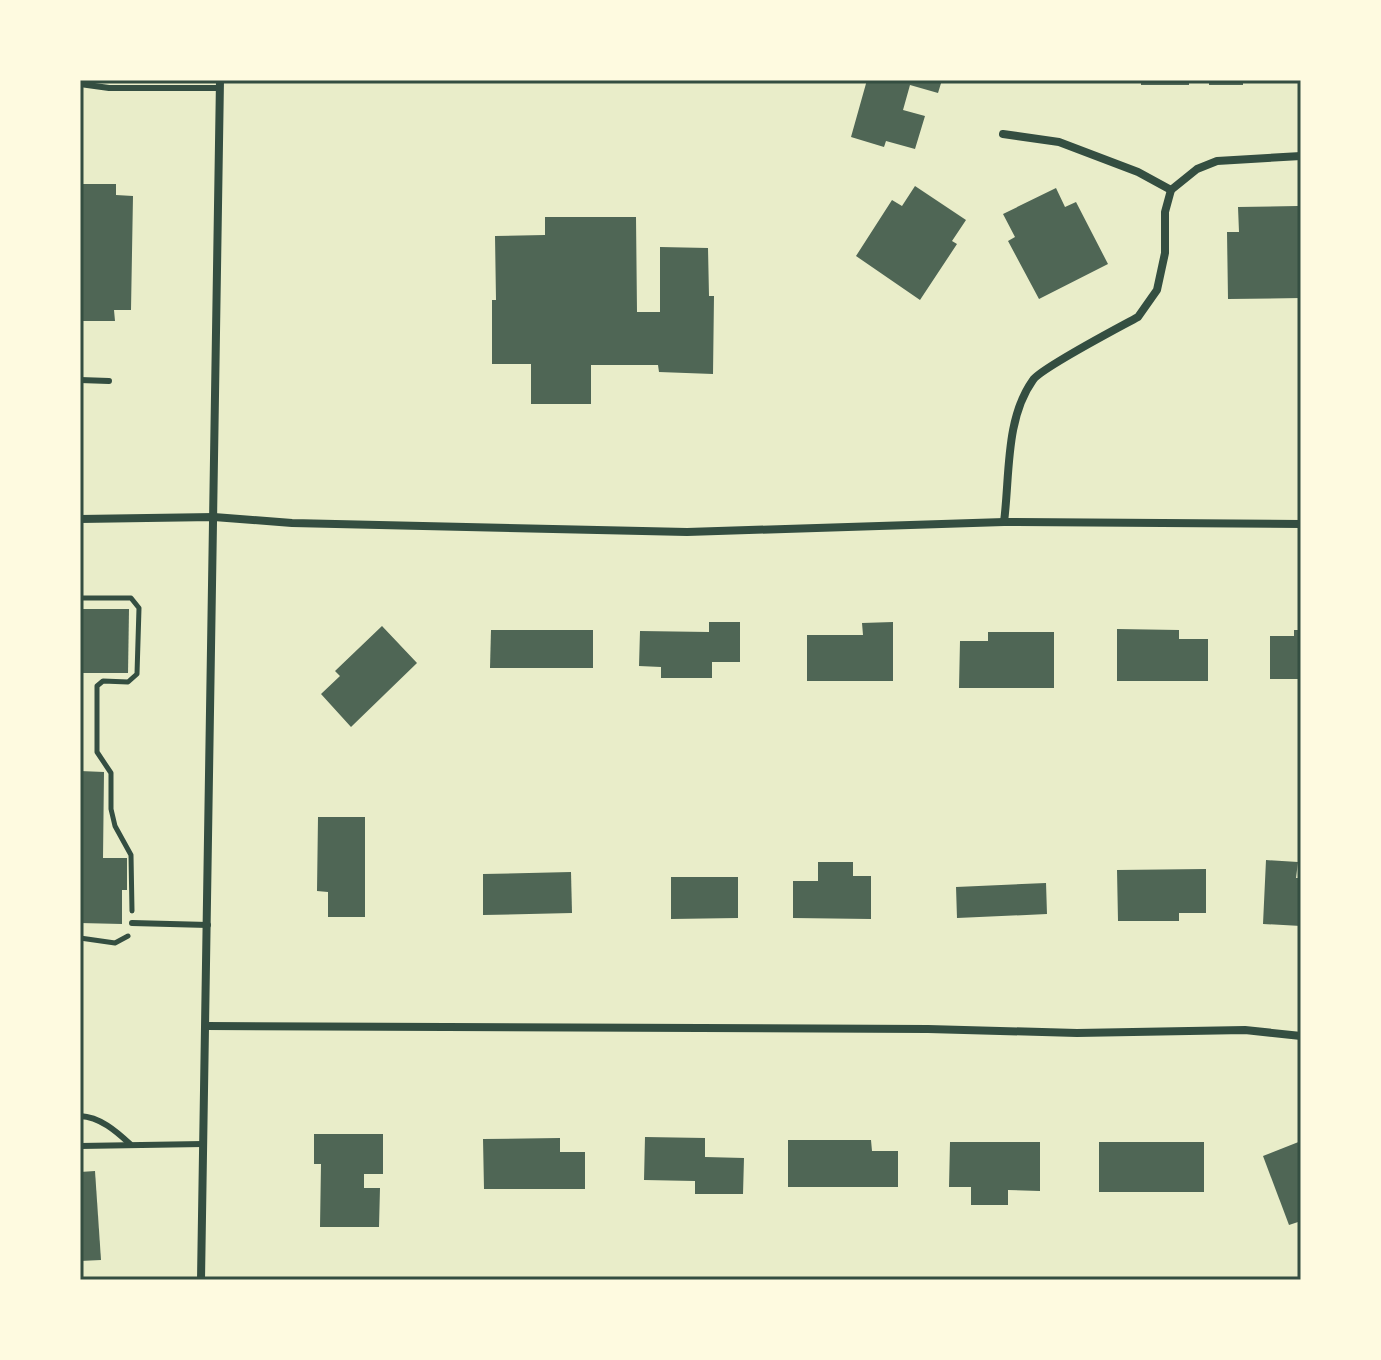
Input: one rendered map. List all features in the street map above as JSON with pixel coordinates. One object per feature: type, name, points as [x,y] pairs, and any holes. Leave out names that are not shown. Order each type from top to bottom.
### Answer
[{"type":"street","points":[[201,1280],[220,84]]},
{"type":"street","points":[[1003,134],[1059,142],[1138,172],[1171,190]]},
{"type":"street","points":[[1004,522],[1011,428],[1034,378],[1138,317],[1150,303],[1157,290],[1165,253],[1165,212],[1171,190],[1197,169],[1217,161],[1301,156]]},
{"type":"street","points":[[80,519],[214,517],[292,523],[687,532],[1004,522],[1301,524]]},
{"type":"street","points":[[206,1026],[928,1029],[1077,1033],[1245,1030],[1301,1036]]},
{"type":"lane","points":[[80,84],[109,88],[220,84]]},
{"type":"lane","points":[[80,380],[109,381]]},
{"type":"lane","points":[[132,923],[208,925]]},
{"type":"lane","points":[[80,1116],[90,1117],[113,1129],[130,1144]]},
{"type":"lane","points":[[80,1146],[203,1144]]},
{"type":"path","points":[[80,598],[131,598],[139,608],[137,674],[128,682],[103,681],[97,686],[97,752],[111,773],[111,809],[115,826],[131,855],[132,931],[125,939],[115,943],[80,938]]},
{"type":"building","points":[[867,80],[942,80],[938,93],[910,85],[903,110],[925,116],[915,149],[886,141],[884,147],[851,137]]},
{"type":"building","points":[[1141,80],[1189,80],[1189,85],[1141,85]]},
{"type":"building","points":[[1209,80],[1243,80],[1243,85],[1209,85]]},
{"type":"building","points":[[80,184],[116,184],[116,195],[133,196],[131,310],[114,310],[115,321],[80,321]]},
{"type":"building","points":[[915,186],[966,220],[952,241],[957,244],[920,300],[856,256],[892,200],[902,206]]},
{"type":"building","points":[[1056,188],[1065,207],[1076,202],[1108,264],[1039,299],[1008,241],[1015,237],[1003,214]]},
{"type":"building","points":[[1298,206],[1301,298],[1228,299],[1227,232],[1239,232],[1238,207]]},
{"type":"building","points":[[545,217],[636,217],[637,312],[660,312],[660,247],[708,248],[709,296],[714,296],[713,374],[659,372],[658,365],[591,365],[591,404],[531,404],[531,364],[492,364],[492,300],[496,300],[495,236],[545,235]]},
{"type":"building","points":[[80,609],[129,609],[128,673],[80,673]]},
{"type":"building","points":[[709,622],[740,622],[740,662],[712,662],[712,678],[661,678],[661,667],[639,666],[640,631],[709,632]]},
{"type":"building","points":[[893,622],[893,681],[807,681],[807,635],[863,635],[862,623]]},
{"type":"building","points":[[382,626],[417,663],[351,727],[321,694],[340,676],[335,671]]},
{"type":"building","points":[[1117,629],[1179,630],[1179,639],[1208,639],[1208,681],[1117,681]]},
{"type":"building","points":[[491,630],[593,630],[593,668],[490,668]]},
{"type":"building","points":[[1294,630],[1301,630],[1301,679],[1270,679],[1270,636],[1294,636]]},
{"type":"building","points":[[988,632],[1054,632],[1054,688],[959,688],[960,641],[988,641]]},
{"type":"building","points":[[80,771],[104,772],[103,858],[127,858],[127,890],[122,890],[122,924],[80,923]]},
{"type":"building","points":[[318,817],[365,817],[365,917],[328,917],[328,892],[317,891]]},
{"type":"building","points":[[1266,860],[1298,862],[1296,878],[1301,878],[1301,926],[1263,924]]},
{"type":"building","points":[[818,862],[853,862],[853,876],[871,876],[871,919],[793,918],[793,881],[818,881]]},
{"type":"building","points":[[1206,869],[1206,913],[1179,913],[1179,921],[1118,921],[1117,870]]},
{"type":"building","points":[[571,872],[572,913],[483,915],[483,874]]},
{"type":"building","points":[[671,877],[738,877],[738,918],[671,919]]},
{"type":"building","points":[[1046,883],[1047,914],[957,918],[956,887]]},
{"type":"building","points":[[314,1134],[383,1134],[383,1174],[364,1174],[364,1188],[380,1188],[379,1227],[320,1227],[321,1164],[314,1164]]},
{"type":"building","points":[[645,1137],[705,1138],[705,1157],[744,1158],[743,1194],[695,1194],[695,1181],[644,1180]]},
{"type":"building","points":[[560,1138],[560,1152],[585,1152],[585,1189],[484,1189],[483,1139]]},
{"type":"building","points":[[788,1140],[871,1140],[872,1151],[898,1151],[898,1187],[788,1187]]},
{"type":"building","points":[[1301,1141],[1301,1221],[1289,1225],[1263,1156]]},
{"type":"building","points":[[950,1142],[1040,1142],[1040,1191],[1008,1190],[1008,1205],[971,1205],[971,1187],[949,1187]]},
{"type":"building","points":[[1099,1142],[1204,1142],[1204,1192],[1099,1192]]},
{"type":"building","points":[[95,1171],[101,1260],[80,1261],[80,1172]]}]
